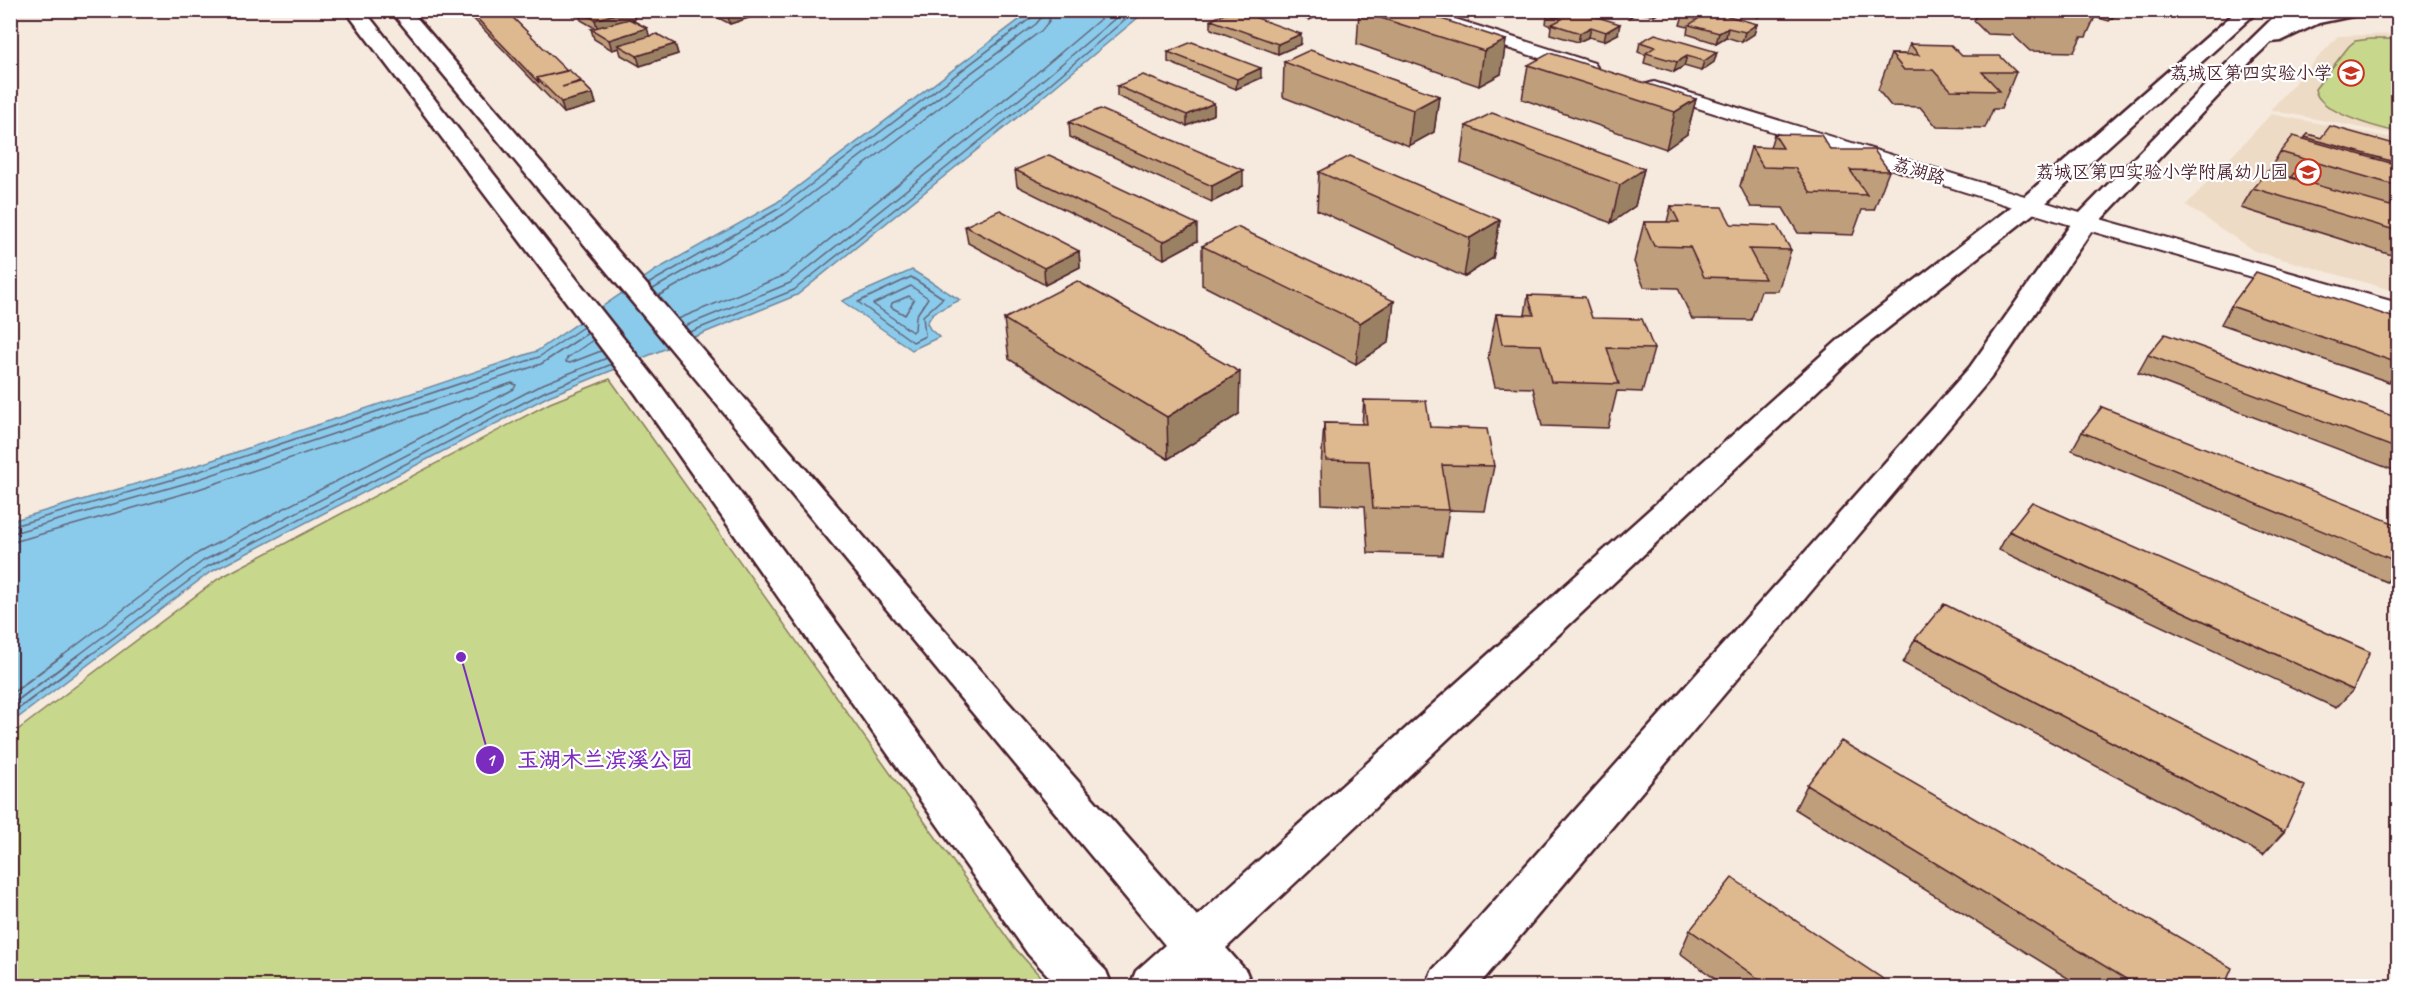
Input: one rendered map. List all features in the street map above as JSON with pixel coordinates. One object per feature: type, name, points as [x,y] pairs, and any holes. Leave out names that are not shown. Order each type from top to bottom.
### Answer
[{"type":"main road","points":[[354,10],[647,388],[1044,939],[1089,987]]},
{"type":"main road","points":[[399,10],[1229,987]]},
{"type":"main road","points":[[1153,987],[1855,340],[2029,205],[2237,26],[2292,10]]},
{"type":"main road","points":[[2237,26],[2294,25],[2318,16],[2355,10]]},
{"type":"main road","points":[[1449,987],[1980,373],[2085,222],[2237,26]]},
{"type":"street","points":[[1407,10],[1611,74]]},
{"type":"street","name":"荔湖路","points":[[1633,81],[2085,222],[2398,311]]},
{"type":"shaded area","name":"荔城区第四实验小学","points":[[2398,34],[2398,135],[2270,110],[2338,36]]},
{"type":"shaded area","name":"荔城区第四实验小学附属幼儿园","points":[[2271,114],[2398,139],[2398,292],[2254,251],[2186,205]]},
{"type":"green space","name":"荔城区第四实验小学","points":[[2398,39],[2398,132],[2363,123],[2337,112],[2318,97],[2315,89],[2349,46],[2355,41]]},
{"type":"green space","points":[[610,379],[1013,946],[1049,986],[11,986],[11,735],[218,579],[550,403]]},
{"type":"water","points":[[1031,11],[1146,11],[797,295],[549,396],[209,573],[11,723],[11,521],[186,469],[537,351],[656,270],[776,203]]},
{"type":"water","points":[[912,270],[960,300],[933,313],[927,323],[939,337],[912,350],[842,301]]},
{"type":"building","points":[[469,10],[505,10],[567,71],[537,78],[539,83]]},
{"type":"building","points":[[578,10],[628,10],[595,20]]},
{"type":"building","points":[[720,10],[740,10],[727,14]]},
{"type":"building","points":[[1233,10],[1301,34],[1278,44],[1211,20]]},
{"type":"building","points":[[1414,10],[1506,40],[1484,51],[1359,11]]},
{"type":"building","points":[[1555,10],[1575,10],[1620,24],[1606,32],[1591,27],[1580,33],[1552,24],[1562,19],[1547,15]]},
{"type":"building","points":[[1691,10],[1707,10],[1757,24],[1745,32],[1728,28],[1719,33],[1689,25],[1698,19],[1683,15]]},
{"type":"building","points":[[2038,10],[2082,10],[2090,17],[2045,16]]},
{"type":"building","points":[[629,19],[647,28],[609,40],[591,29]]},
{"type":"building","points":[[657,34],[675,44],[637,56],[618,45]]},
{"type":"building","points":[[1655,34],[1717,52],[1704,61],[1687,56],[1677,62],[1646,53],[1655,47],[1640,42]]},
{"type":"building","points":[[1192,42],[1261,68],[1237,79],[1168,52]]},
{"type":"building","points":[[1910,44],[1951,45],[1962,56],[2000,56],[2016,72],[1982,72],[2000,91],[1951,90],[1933,70],[1904,70],[1891,54],[1919,55]]},
{"type":"building","points":[[1310,50],[1439,96],[1413,110],[1284,62]]},
{"type":"building","points":[[1550,53],[1696,99],[1675,112],[1528,65]]},
{"type":"building","points":[[569,70],[581,81],[562,87],[581,82],[593,94],[561,102],[537,78]]},
{"type":"building","points":[[1143,75],[1214,103],[1187,115],[1117,86]]},
{"type":"building","points":[[1100,109],[1243,170],[1212,186],[1069,122]]},
{"type":"building","points":[[1492,113],[1644,169],[1620,185],[1466,126]]},
{"type":"building","points":[[2330,126],[2398,145],[2398,163],[2305,137],[2308,134],[2321,138]]},
{"type":"building","points":[[1774,134],[1821,135],[1831,150],[1874,150],[1889,171],[1850,170],[1867,195],[1811,193],[1795,168],[1763,167],[1751,147],[1783,148]]},
{"type":"building","points":[[2293,136],[2398,165],[2398,186],[2280,152]]},
{"type":"building","points":[[1049,155],[1197,224],[1163,242],[1015,170]]},
{"type":"building","points":[[1350,156],[1500,220],[1470,238],[1319,172]]},
{"type":"building","points":[[2267,171],[2390,206],[2398,194],[2398,231],[2253,188]]},
{"type":"building","points":[[2294,173],[2307,177],[2304,181],[2291,177]]},
{"type":"building","points":[[1671,206],[1722,207],[1731,224],[1777,226],[1791,250],[1749,249],[1765,279],[1704,277],[1690,247],[1654,246],[1644,222],[1679,222]]},
{"type":"building","points":[[1000,210],[1079,251],[1044,268],[965,226]]},
{"type":"building","points":[[1237,227],[1394,301],[1360,323],[1202,246]]},
{"type":"building","points":[[2256,272],[2398,319],[2398,363],[2231,306]]},
{"type":"building","points":[[1077,281],[1240,372],[1167,417],[1004,319]]},
{"type":"building","points":[[1528,295],[1585,297],[1592,318],[1642,319],[1654,349],[1607,348],[1619,384],[1551,382],[1541,345],[1502,344],[1496,314],[1534,315]]},
{"type":"building","points":[[2165,334],[2398,418],[2398,449],[2148,355]]},
{"type":"building","points":[[1364,400],[1426,401],[1430,427],[1487,429],[1494,466],[1442,465],[1449,510],[1373,508],[1369,461],[1326,460],[1324,423],[1367,424]]},
{"type":"building","points":[[2102,407],[2398,525],[2398,562],[2082,432]]},
{"type":"building","points":[[2032,502],[2370,652],[2353,690],[2009,531]]},
{"type":"building","points":[[1944,604],[2305,786],[2284,832],[1915,639]]},
{"type":"building","points":[[1841,741],[2232,968],[2224,987],[2139,987],[1807,785]]},
{"type":"building","points":[[1732,878],[1895,987],[1770,987],[1690,930]]},
{"type":"place","name":"荔城区第四实验小学","points":[[2351,73]]},
{"type":"place","name":"荔城区第四实验小学附属幼儿园","points":[[2308,172]]},
{"type":"place","name":"玉湖木兰滨溪公园","points":[[461,657]]}]
